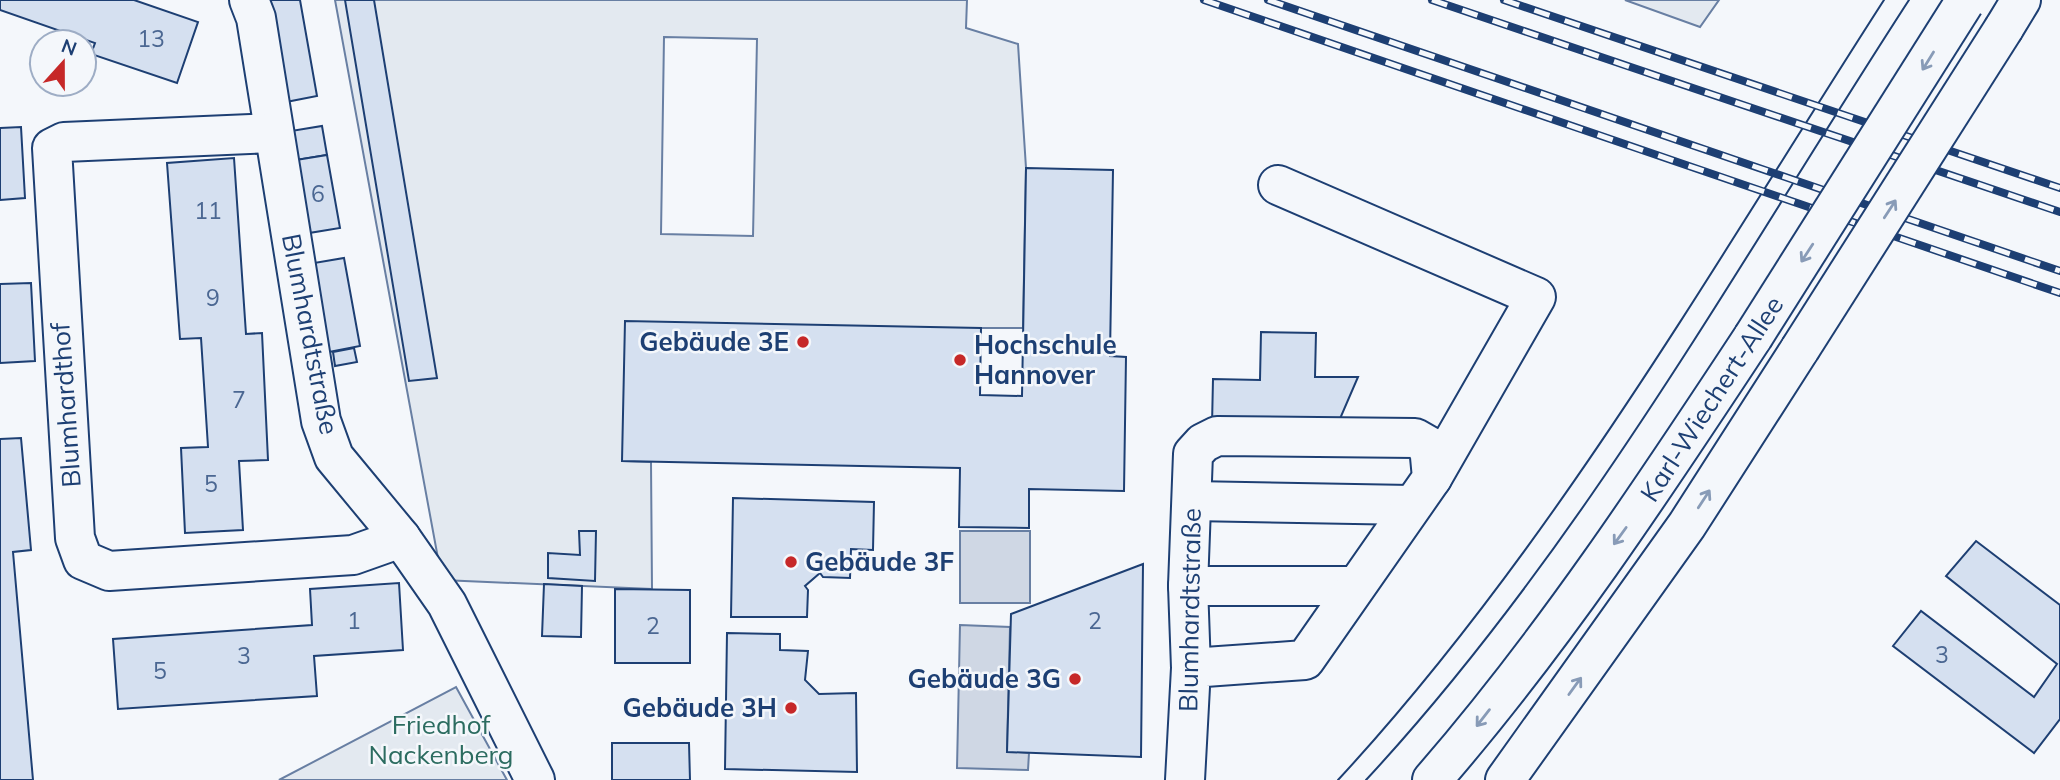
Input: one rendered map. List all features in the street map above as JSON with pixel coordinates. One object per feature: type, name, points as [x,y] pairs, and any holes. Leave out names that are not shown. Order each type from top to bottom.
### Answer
[{"type":"main road","name":"Blumhardtstraße","points":[[249,0],[256,18],[321,421],[334,457],[401,538],[447,604],[535,780]]},
{"type":"main road","name":"Karl-Wiechert-Allee","points":[[1432,780],[1549,634],[1646,500],[1753,337],[1965,1]]},
{"type":"main road","name":"Karl-Wiechert-Allee","points":[[1505,780],[1680,536],[2013,14]]},
{"type":"main road","name":"Blumhardthof","points":[[274,133],[64,142],[52,148],[75,538],[83,560],[109,572],[352,555],[401,538]]},
{"type":"main road","points":[[1191,668],[1305,660],[1421,492],[1536,297],[1278,185]]},
{"type":"main road","name":"Blumhardtstraße","points":[[1185,780],[1191,668],[1188,586],[1193,454],[1203,443],[1217,436],[1415,438],[1429,446],[1421,492]]},
{"type":"main road","points":[[1192,501],[1421,492]]},
{"type":"main road","points":[[1188,586],[1354,586]]},
{"type":"green space","points":[[335,0],[967,0],[966,28],[1018,44],[1026,168],[1023,328],[981,328],[622,461],[651,462],[652,589],[442,580]],"holes":[[[664,37],[757,39],[753,236],[661,234]]]},
{"type":"green space","points":[[1625,0],[1719,0],[1700,27]]},
{"type":"green space","name":"Friedhof Nackenberg","points":[[456,687],[507,780],[279,780]]},
{"type":"shaded area","points":[[960,531],[1030,531],[1030,603],[960,603]]},
{"type":"shaded area","points":[[960,625],[1010,627],[1007,751],[1029,753],[1028,770],[957,768]]},
{"type":"building","points":[[0,0],[134,0],[198,22],[177,83],[98,56],[98,28],[52,28],[0,10]]},
{"type":"building","points":[[269,0],[300,0],[317,96],[286,102]]},
{"type":"building","points":[[345,0],[374,0],[437,378],[409,381]]},
{"type":"building","points":[[322,126],[327,155],[296,160],[291,131]]},
{"type":"building","points":[[21,127],[25,198],[0,200],[0,128]]},
{"type":"building","points":[[327,155],[340,228],[309,233],[296,160]]},
{"type":"building","points":[[234,158],[246,334],[262,333],[268,460],[239,461],[243,530],[185,533],[181,448],[208,447],[201,338],[180,339],[167,163]]},
{"type":"building","name":"Gebäude 3E","points":[[1026,168],[1113,170],[1110,356],[1126,357],[1124,491],[1029,489],[1029,528],[959,527],[960,468],[622,461],[625,321],[981,328],[980,395],[1022,396]]},
{"type":"building","points":[[344,258],[360,346],[329,352],[314,263]]},
{"type":"building","points":[[31,283],[35,361],[0,363],[0,284]]},
{"type":"building","points":[[1261,332],[1316,333],[1315,377],[1358,377],[1336,428],[1212,425],[1213,379],[1260,380]]},
{"type":"building","points":[[354,348],[357,362],[335,366],[333,352]]},
{"type":"building","points":[[21,438],[31,550],[13,552],[33,780],[0,780],[0,439]]},
{"type":"building","name":"Gebäude 3F","points":[[733,498],[874,502],[873,550],[851,549],[850,578],[823,577],[820,573],[805,586],[808,590],[807,617],[731,617]]},
{"type":"building","points":[[579,531],[596,531],[595,581],[548,578],[548,553],[580,555]]},
{"type":"building","points":[[1976,541],[2060,605],[2060,719],[2034,753],[1893,646],[1921,611],[2034,697],[2057,664],[1946,576]]},
{"type":"building","name":"Gebäude 3G","points":[[1143,564],[1141,757],[1007,752],[1011,614]]},
{"type":"building","points":[[399,583],[403,650],[314,656],[317,696],[118,709],[113,639],[312,625],[310,589]]},
{"type":"building","points":[[544,584],[582,586],[581,637],[542,636]]},
{"type":"building","points":[[615,589],[690,590],[690,663],[615,663]]},
{"type":"building","name":"Gebäude 3H","points":[[727,633],[780,634],[780,650],[808,651],[805,680],[819,694],[856,693],[857,772],[725,769]]},
{"type":"building","points":[[612,743],[689,743],[690,780],[612,780]]},
{"type":"tram line","points":[[1338,780],[1416,690],[1490,597],[1560,501],[1693,302],[1884,0]]},
{"type":"tram line","points":[[1366,780],[1444,690],[1518,597],[1587,501],[1719,302],[1909,0]]},
{"type":"railway","points":[[1204,0],[2060,293]]},
{"type":"railway","points":[[1268,0],[2060,271]]},
{"type":"railway","points":[[1432,0],[2060,212]]},
{"type":"railway","points":[[1504,0],[2060,188]]},
{"type":"place","name":"Gebäude 3E","points":[[803,342]]},
{"type":"place","name":"Hochschule Hannover","points":[[960,360]]},
{"type":"place","name":"Gebäude 3F","points":[[791,562]]},
{"type":"place","name":"Gebäude 3G","points":[[1075,679]]},
{"type":"place","name":"Gebäude 3H","points":[[791,708]]}]
